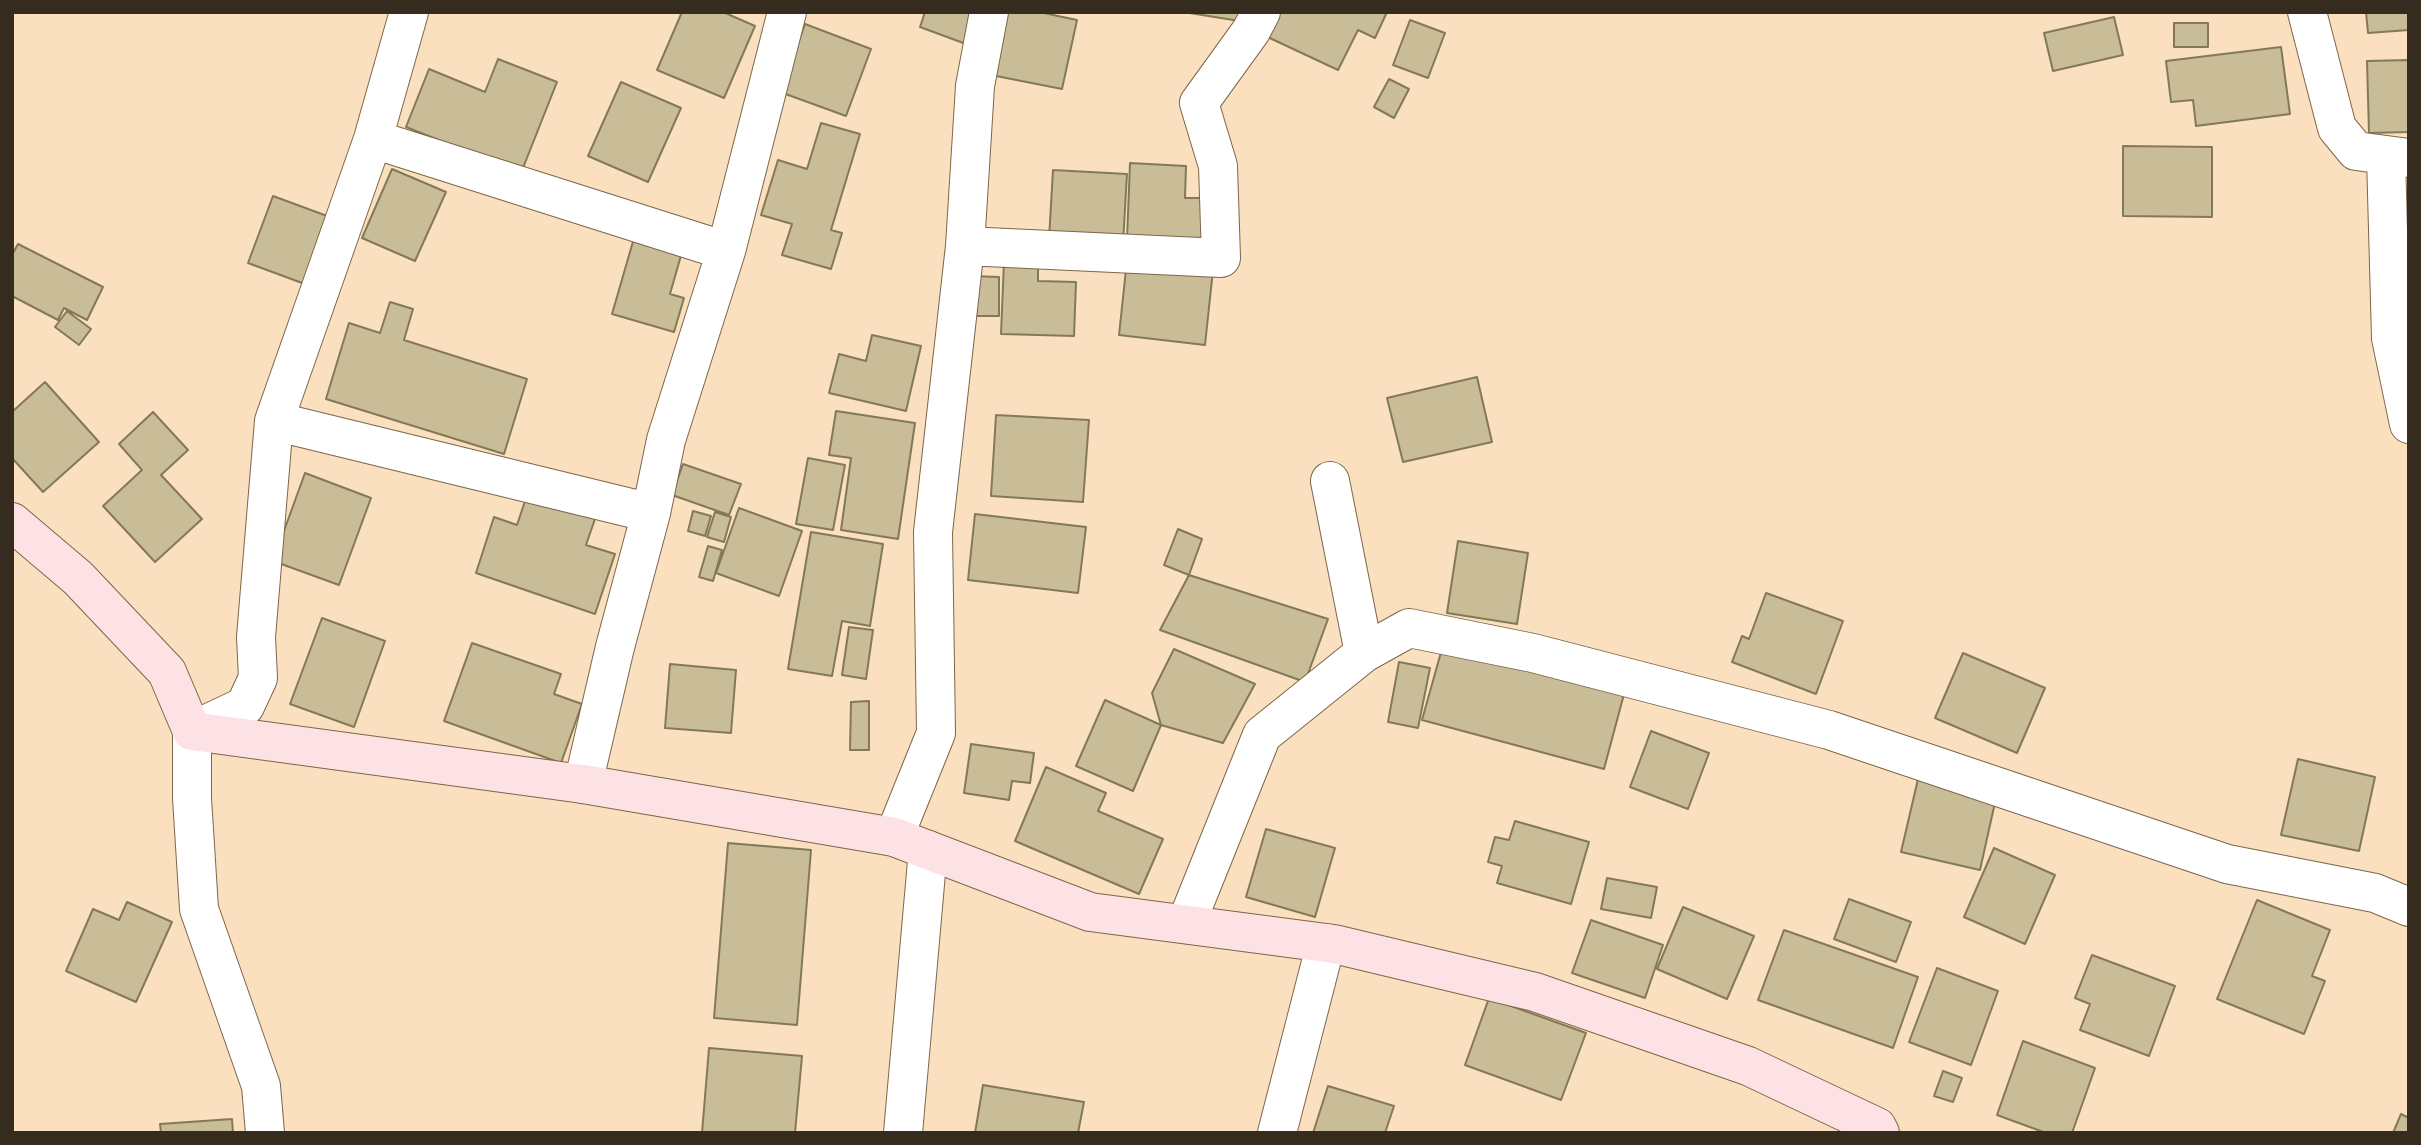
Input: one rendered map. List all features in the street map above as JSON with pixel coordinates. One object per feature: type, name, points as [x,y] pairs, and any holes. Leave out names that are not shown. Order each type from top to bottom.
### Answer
[{"type":"main road","points":[[12,522],[78,578],[167,672],[192,731],[583,784],[911,843],[1090,912],[1326,943],[1535,992],[1748,1066],[1877,1127],[1880,1133]]},
{"type":"street","points":[[265,1133],[261,1086],[199,909],[191,798],[192,731],[245,706],[258,678],[256,637],[274,421],[373,139],[409,12]]},
{"type":"street","points":[[583,784],[651,513],[666,440],[726,251],[787,12]]},
{"type":"street","points":[[903,1133],[911,843],[936,733],[933,532],[965,246],[975,86],[989,12]]},
{"type":"street","points":[[965,246],[1221,258],[1218,166],[1199,103],[1251,31],[1261,12]]},
{"type":"street","points":[[2307,12],[2337,128],[2356,151],[2398,157],[2391,338],[2409,424]]},
{"type":"street","points":[[373,139],[726,251]]},
{"type":"street","points":[[274,421],[651,513]]},
{"type":"street","points":[[1330,481],[1364,653]]},
{"type":"street","points":[[1186,925],[1262,735],[1364,653],[1409,628],[1533,653],[1829,730],[2227,864],[2375,893],[2409,906]]},
{"type":"street","points":[[1277,1133],[1326,943]]},
{"type":"building","points":[[682,12],[723,12],[755,26],[724,98],[657,70]]},
{"type":"building","points":[[925,12],[978,12],[966,44],[920,27]]},
{"type":"building","points":[[1004,12],[1039,12],[1077,20],[1062,89],[991,75]]},
{"type":"building","points":[[1183,12],[1247,12],[1246,22]]},
{"type":"building","points":[[1269,12],[1387,12],[1375,38],[1358,30],[1338,70],[1259,33]]},
{"type":"building","points":[[2366,12],[2409,12],[2409,30],[2368,33]]},
{"type":"building","points":[[2114,17],[2123,55],[2053,71],[2044,33]]},
{"type":"building","points":[[1410,20],[1445,33],[1428,78],[1393,65]]},
{"type":"building","points":[[2174,23],[2208,23],[2208,47],[2174,47]]},
{"type":"building","points":[[805,24],[871,49],[846,116],[780,92]]},
{"type":"building","points":[[2281,47],[2290,114],[2196,126],[2193,100],[2171,102],[2166,61]]},
{"type":"building","points":[[498,59],[557,82],[521,173],[406,127],[429,69],[485,92]]},
{"type":"building","points":[[2409,60],[2409,132],[2369,133],[2367,61]]},
{"type":"building","points":[[1389,79],[1409,89],[1394,118],[1374,107]]},
{"type":"building","points":[[621,82],[681,108],[648,182],[588,156]]},
{"type":"building","points":[[821,123],[860,134],[831,230],[842,233],[831,269],[782,255],[792,224],[761,215],[778,160],[807,169]]},
{"type":"building","points":[[2123,146],[2212,147],[2212,217],[2123,216]]},
{"type":"building","points":[[1130,163],[1186,166],[1185,198],[1204,198],[1203,242],[1127,239]]},
{"type":"building","points":[[392,169],[446,192],[415,261],[362,238]]},
{"type":"building","points":[[1053,170],[1127,174],[1123,243],[1049,239]]},
{"type":"building","points":[[273,196],[338,220],[313,287],[248,263]]},
{"type":"building","points":[[634,238],[682,252],[670,294],[684,298],[674,332],[612,314]]},
{"type":"building","points":[[18,244],[103,287],[87,320],[64,308],[58,320],[12,296],[12,255]]},
{"type":"building","points":[[1127,260],[1213,270],[1205,345],[1119,335]]},
{"type":"building","points":[[1004,261],[1038,262],[1038,281],[1076,282],[1074,336],[1001,334]]},
{"type":"building","points":[[971,276],[999,277],[999,316],[971,316]]},
{"type":"building","points":[[390,302],[413,309],[404,340],[527,379],[504,454],[326,399],[349,323],[380,333]]},
{"type":"building","points":[[67,311],[91,329],[79,345],[55,327]]},
{"type":"building","points":[[872,335],[921,346],[906,411],[829,393],[839,354],[866,361]]},
{"type":"building","points":[[1477,377],[1492,442],[1403,462],[1387,398]]},
{"type":"building","points":[[45,382],[99,442],[43,492],[12,458],[12,412]]},
{"type":"building","points":[[836,411],[915,423],[898,539],[841,530],[851,458],[829,455]]},
{"type":"building","points":[[153,412],[188,450],[161,475],[202,519],[155,562],[103,506],[142,470],[119,444]]},
{"type":"building","points":[[996,415],[1089,420],[1083,502],[991,496]]},
{"type":"building","points":[[808,458],[845,465],[833,530],[796,524]]},
{"type":"building","points":[[683,464],[741,484],[729,515],[672,495]]},
{"type":"building","points":[[305,473],[371,498],[339,585],[273,561]]},
{"type":"building","points":[[528,492],[596,516],[586,545],[615,554],[595,614],[476,573],[494,517],[517,525]]},
{"type":"building","points":[[739,508],[802,531],[779,596],[716,573]]},
{"type":"building","points":[[693,511],[711,516],[705,536],[688,531]]},
{"type":"building","points":[[715,512],[731,517],[724,542],[707,537]]},
{"type":"building","points":[[975,514],[1086,527],[1078,593],[968,580]]},
{"type":"building","points":[[1178,529],[1202,539],[1189,575],[1164,565]]},
{"type":"building","points":[[811,532],[883,544],[870,626],[842,621],[832,676],[788,669]]},
{"type":"building","points":[[1458,541],[1528,553],[1517,624],[1447,613]]},
{"type":"building","points":[[708,546],[722,550],[713,581],[699,577]]},
{"type":"building","points":[[1189,575],[1328,619],[1305,682],[1160,630]]},
{"type":"building","points":[[1766,593],[1843,621],[1816,694],[1732,662],[1742,636],[1749,639]]},
{"type":"building","points":[[322,618],[385,641],[354,727],[290,704]]},
{"type":"building","points":[[849,627],[873,630],[866,679],[842,675]]},
{"type":"building","points":[[472,643],[561,674],[554,694],[582,704],[561,763],[444,721]]},
{"type":"building","points":[[1443,645],[1624,694],[1604,769],[1422,720]]},
{"type":"building","points":[[1174,649],[1255,684],[1223,743],[1161,725],[1152,693]]},
{"type":"building","points":[[1963,653],[2045,688],[2017,753],[1935,718]]},
{"type":"building","points":[[1399,662],[1430,668],[1418,728],[1388,722]]},
{"type":"building","points":[[670,664],[736,670],[731,733],[665,728]]},
{"type":"building","points":[[1105,700],[1161,725],[1133,791],[1076,766]]},
{"type":"building","points":[[869,701],[869,750],[850,750],[851,702]]},
{"type":"building","points":[[1651,731],[1709,753],[1688,809],[1630,787]]},
{"type":"building","points":[[971,744],[1034,753],[1030,783],[1012,781],[1009,800],[964,793]]},
{"type":"building","points":[[2298,759],[2375,777],[2359,851],[2281,835]]},
{"type":"building","points":[[1046,767],[1106,793],[1098,811],[1163,839],[1139,894],[1015,841]]},
{"type":"building","points":[[1918,779],[1996,798],[1980,870],[1901,852]]},
{"type":"building","points":[[1515,821],[1589,842],[1571,904],[1497,883],[1502,866],[1488,862],[1495,837],[1509,840]]},
{"type":"building","points":[[1266,829],[1335,848],[1315,917],[1246,897]]},
{"type":"building","points":[[728,843],[811,850],[797,1025],[714,1018]]},
{"type":"building","points":[[1994,848],[2055,875],[2025,944],[1964,917]]},
{"type":"building","points":[[1607,878],[1657,887],[1651,918],[1601,909]]},
{"type":"building","points":[[1849,899],[1911,922],[1896,962],[1834,939]]},
{"type":"building","points":[[2257,900],[2330,930],[2312,976],[2325,981],[2304,1034],[2217,999]]},
{"type":"building","points":[[127,902],[172,922],[136,1002],[66,971],[93,909],[119,920]]},
{"type":"building","points":[[1683,907],[1754,936],[1727,999],[1657,969]]},
{"type":"building","points":[[1591,920],[1663,945],[1645,998],[1572,973]]},
{"type":"building","points":[[1784,930],[1918,977],[1893,1048],[1758,1000]]},
{"type":"building","points":[[2092,955],[2175,986],[2149,1056],[2080,1030],[2090,1004],[2075,998]]},
{"type":"building","points":[[1937,968],[1998,991],[1971,1065],[1909,1042]]},
{"type":"building","points":[[1489,998],[1586,1033],[1561,1100],[1465,1065]]},
{"type":"building","points":[[2023,1041],[2095,1068],[2072,1133],[2046,1133],[1997,1115]]},
{"type":"building","points":[[709,1048],[802,1056],[795,1133],[702,1133]]},
{"type":"building","points":[[1943,1071],[1962,1078],[1953,1102],[1934,1096]]},
{"type":"building","points":[[983,1085],[1084,1102],[1078,1133],[975,1133]]},
{"type":"building","points":[[1328,1086],[1394,1106],[1385,1133],[1313,1133]]},
{"type":"building","points":[[2401,1114],[2409,1118],[2409,1133],[2393,1133]]},
{"type":"building","points":[[232,1119],[233,1133],[161,1133],[160,1124]]}]
